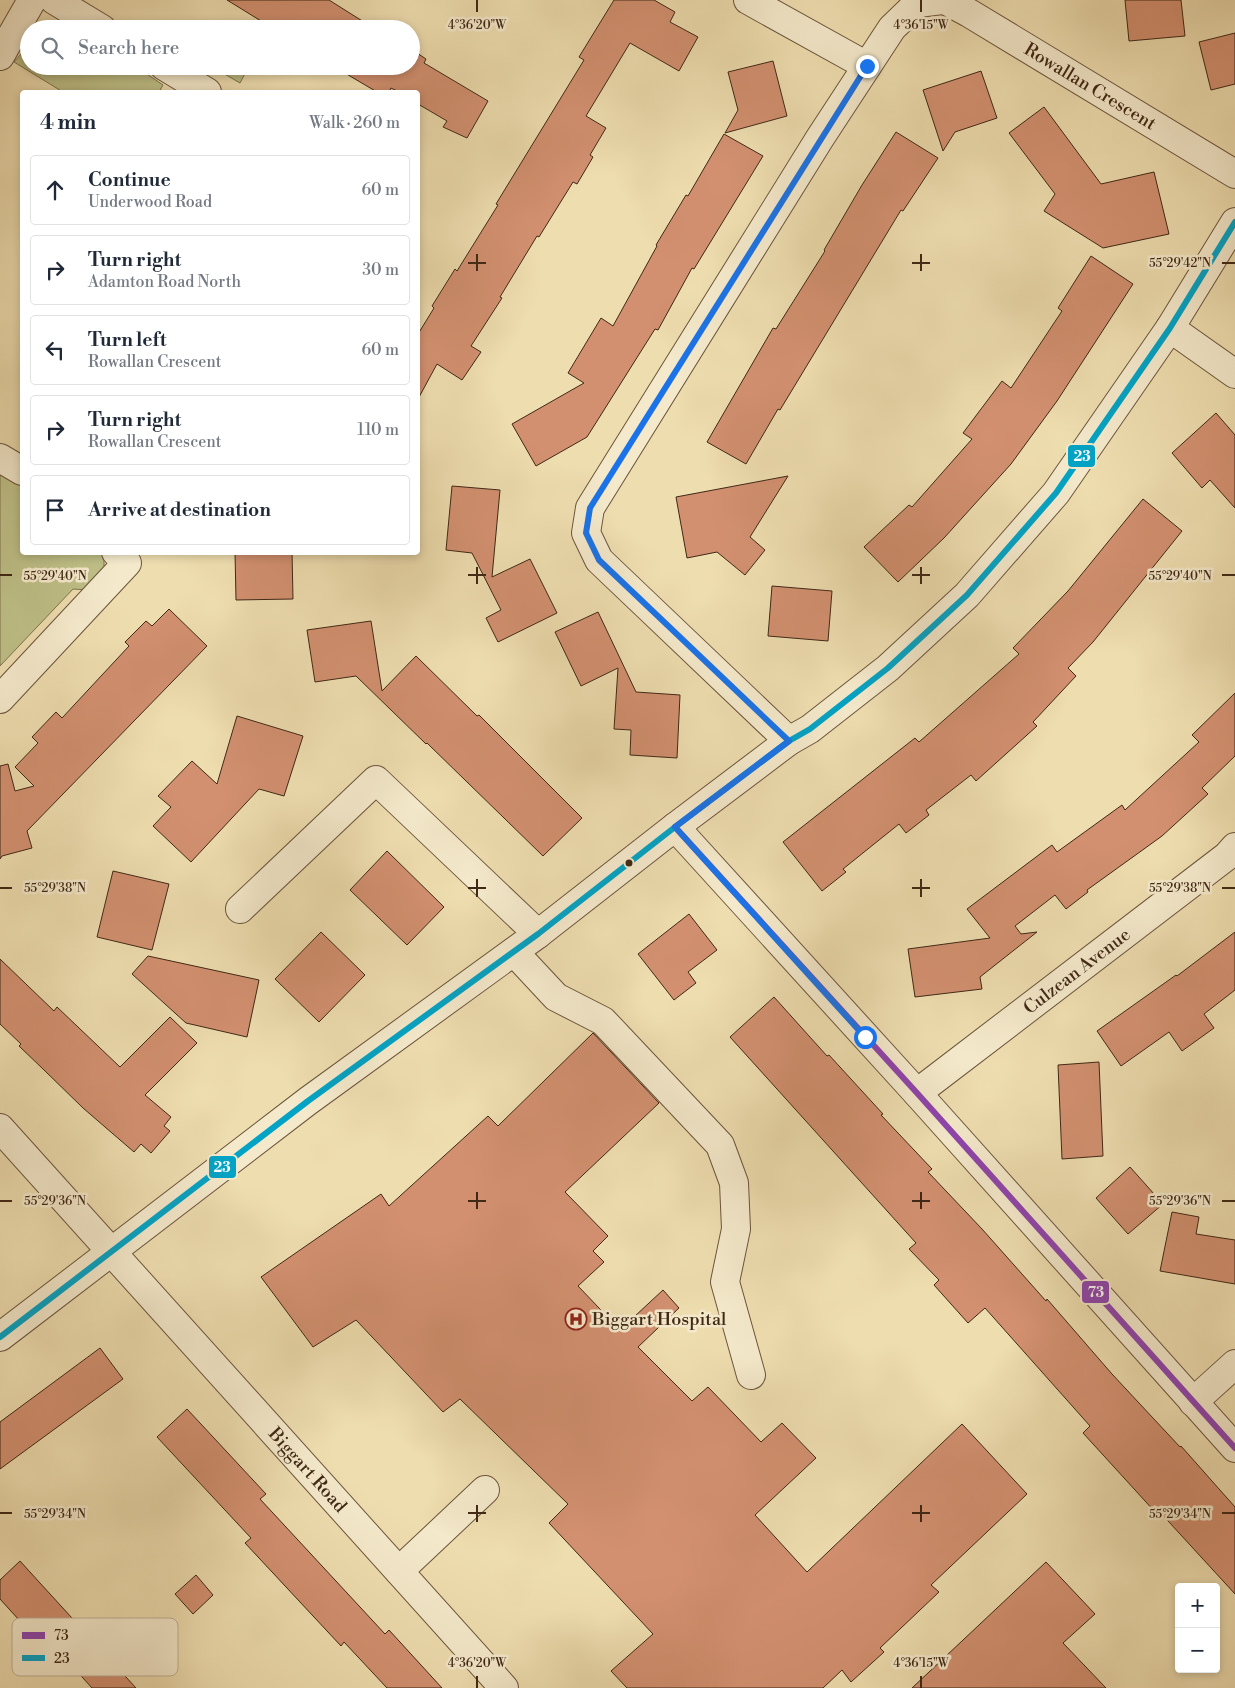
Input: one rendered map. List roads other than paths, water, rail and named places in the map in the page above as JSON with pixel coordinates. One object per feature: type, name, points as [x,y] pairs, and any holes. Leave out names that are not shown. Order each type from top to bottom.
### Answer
[{"type":"street","points":[[21,20],[32,0]]},
{"type":"street","points":[[54,0],[87,20]]},
{"type":"street","points":[[748,0],[867,66]]},
{"type":"street","name":"Rowallan Crescent","points":[[789,741],[599,560],[586,533],[590,508],[892,28],[918,3],[944,0],[969,13],[1235,174]]},
{"type":"street","points":[[0,56],[20,21]]},
{"type":"street","points":[[179,75],[204,90]]},
{"type":"street","points":[[0,1337],[308,1101],[514,952],[675,827],[789,741],[810,729],[888,668],[967,595],[1056,493],[1170,328],[1235,222]]},
{"type":"street","points":[[1170,328],[1235,374]]},
{"type":"street","points":[[0,458],[20,470]]},
{"type":"street","points":[[0,699],[127,563],[119,555]]},
{"type":"street","points":[[240,909],[376,780],[538,934]]},
{"type":"street","points":[[675,827],[917,1093],[1235,1448]]},
{"type":"street","name":"Culzean Avenue","points":[[917,1093],[1227,856],[1235,847]]},
{"type":"street","points":[[514,952],[556,997],[603,1021],[720,1145],[734,1184],[736,1229],[725,1282],[751,1375]]},
{"type":"street","name":"Biggart Road","points":[[0,1128],[504,1688]]},
{"type":"street","points":[[1193,1402],[1235,1364]]},
{"type":"street","points":[[399,1571],[485,1490]]},
{"type":"place","name":"Biggart Hospital","points":[[576,1319]]}]
